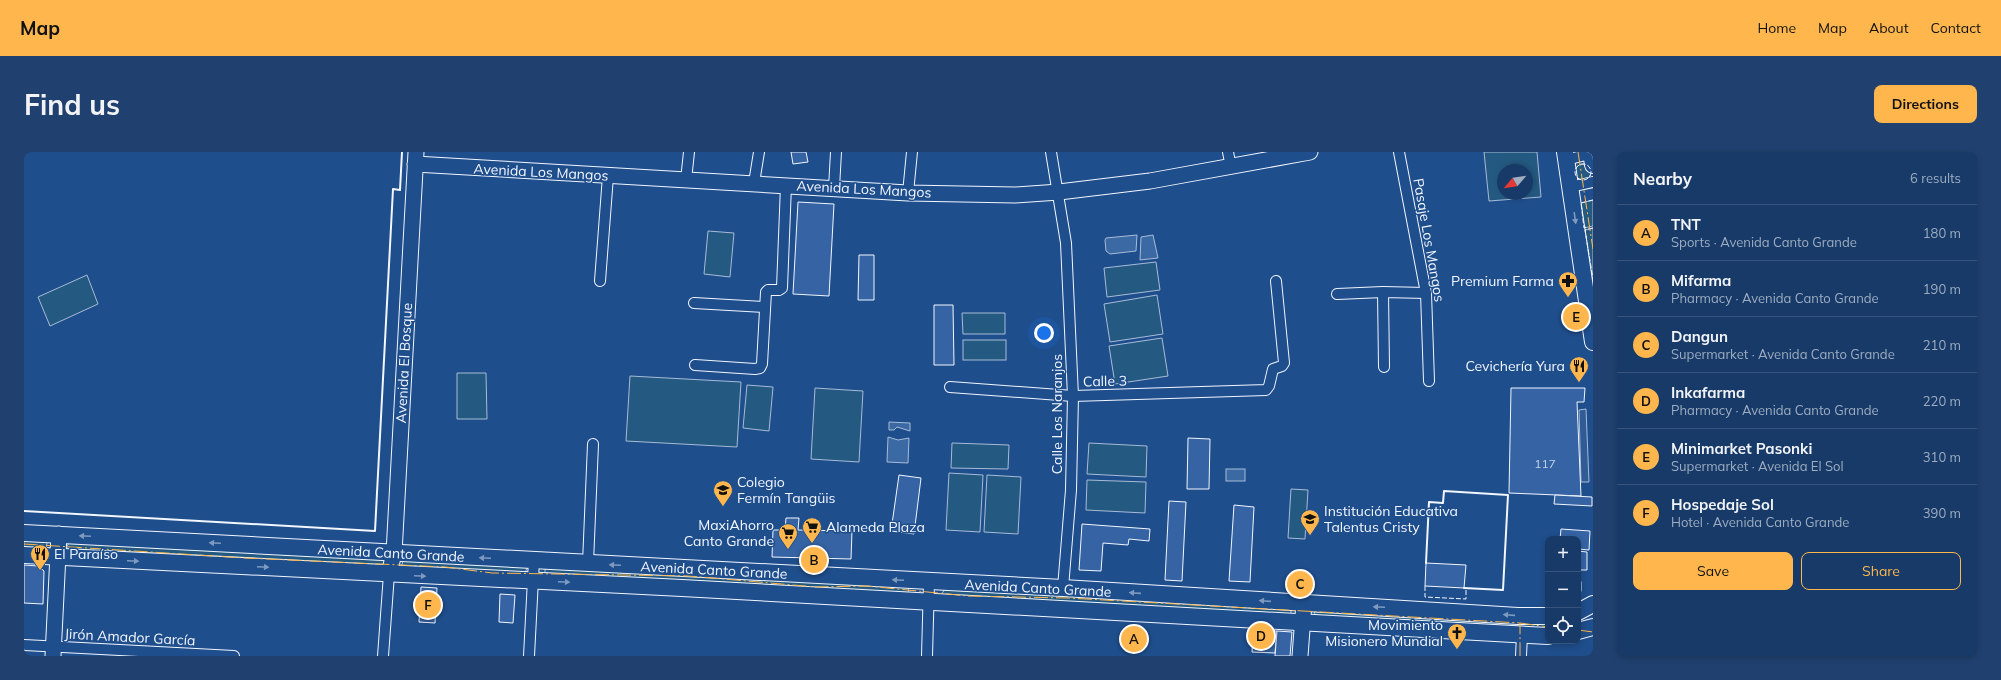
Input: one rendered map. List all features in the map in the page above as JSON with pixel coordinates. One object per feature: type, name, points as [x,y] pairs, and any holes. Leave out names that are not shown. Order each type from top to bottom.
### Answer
[{"type":"main road","points":[[1565,156],[1590,301],[1592,333]]},
{"type":"main road","name":"Avenida Canto Grande","points":[[24,533],[1063,588],[1304,603],[1416,608],[1518,616],[1545,616]]},
{"type":"main road","name":"Avenida Canto Grande","points":[[24,555],[929,603],[1302,621],[1545,636]]},
{"type":"main road","points":[[1581,610],[1593,604]]},
{"type":"main road","points":[[1581,630],[1593,627]]},
{"type":"street","points":[[686,180],[689,152]]},
{"type":"street","points":[[754,183],[759,152]]},
{"type":"street","points":[[834,188],[836,152]]},
{"type":"street","points":[[908,193],[912,152]]},
{"type":"street","name":"Calle Los Naranjos","points":[[1051,152],[1059,192],[1066,243],[1073,396],[1071,490],[1063,588]]},
{"type":"street","points":[[1228,152],[1231,167]]},
{"type":"street","name":"Avenida Los Mangos","points":[[415,158],[608,176],[754,183],[908,193],[1015,195],[1059,192],[1150,181],[1310,152]]},
{"type":"street","name":"Pasaje Los Mangos","points":[[1399,152],[1426,293],[1430,381]]},
{"type":"street","points":[[1565,156],[1592,156]]},
{"type":"street","name":"Avenida El Bosque","points":[[389,574],[394,553],[415,158]]},
{"type":"street","points":[[600,281],[608,176]]},
{"type":"street","points":[[1570,187],[1593,182]]},
{"type":"street","points":[[695,366],[760,368],[762,364],[766,292],[768,290],[779,290],[782,288],[786,185]]},
{"type":"street","name":"Calle 3","points":[[950,386],[1073,396],[1261,392],[1266,390],[1269,386],[1273,369],[1282,366],[1284,363],[1276,281]]},
{"type":"street","points":[[1383,292],[1384,367]]},
{"type":"street","points":[[1337,294],[1383,292],[1426,293]]},
{"type":"street","points":[[694,303],[765,308]]},
{"type":"street","points":[[588,563],[593,444]]},
{"type":"street","points":[[53,651],[59,534]]},
{"type":"street","points":[[528,656],[534,560]]},
{"type":"street","points":[[384,656],[389,574]]},
{"type":"street","points":[[927,656],[930,582]]},
{"type":"street","points":[[1300,656],[1304,603]]},
{"type":"street","points":[[1521,656],[1522,635]]},
{"type":"street","name":"Jirón Amador García","points":[[24,645],[53,651],[234,656]]},
{"type":"shaded area","points":[[1484,152],[1537,152],[1541,197],[1533,198],[1533,164],[1497,164],[1497,200],[1502,200],[1489,201]]},
{"type":"shaded area","points":[[1583,164],[1589,166],[1591,172],[1589,178],[1583,180],[1577,178],[1575,172],[1577,166]]},
{"type":"shaded area","points":[[1593,200],[1593,226],[1584,228],[1581,203]]},
{"type":"shaded area","points":[[1593,228],[1593,279],[1592,279],[1585,230]]},
{"type":"shaded area","points":[[708,231],[734,233],[730,277],[704,274]]},
{"type":"shaded area","points":[[1137,235],[1136,251],[1110,254],[1106,251],[1106,238]]},
{"type":"shaded area","points":[[1153,235],[1158,258],[1140,260],[1141,237]]},
{"type":"shaded area","points":[[1156,262],[1160,290],[1107,297],[1104,268]]},
{"type":"shaded area","points":[[87,275],[98,304],[50,326],[38,297]]},
{"type":"shaded area","points":[[1157,295],[1163,334],[1110,342],[1104,304]]},
{"type":"shaded area","points":[[962,313],[1005,313],[1005,334],[963,334]]},
{"type":"shaded area","points":[[1162,338],[1168,376],[1115,384],[1109,346]]},
{"type":"shaded area","points":[[963,340],[1006,340],[1006,360],[963,360]]},
{"type":"shaded area","points":[[457,373],[486,373],[487,419],[457,419]]},
{"type":"shaded area","points":[[630,376],[741,382],[737,447],[626,441]]},
{"type":"shaded area","points":[[747,385],[773,387],[769,431],[743,428]]},
{"type":"shaded area","points":[[815,388],[863,391],[859,462],[811,459]]},
{"type":"shaded area","points":[[1586,409],[1589,482],[1581,482],[1579,410]]},
{"type":"shaded area","points":[[889,422],[910,423],[910,431],[897,427],[894,430],[889,430]]},
{"type":"shaded area","points":[[888,437],[898,440],[909,438],[908,463],[887,462]]},
{"type":"shaded area","points":[[952,443],[1009,445],[1008,469],[951,468]]},
{"type":"shaded area","points":[[1089,443],[1147,446],[1146,477],[1087,474]]},
{"type":"shaded area","points":[[1226,469],[1245,469],[1245,481],[1226,481]]},
{"type":"shaded area","points":[[949,473],[983,475],[980,532],[946,530]]},
{"type":"shaded area","points":[[987,475],[1021,477],[1018,534],[984,532]]},
{"type":"shaded area","points":[[1087,480],[1146,482],[1145,513],[1086,510]]},
{"type":"shaded area","points":[[1291,489],[1308,490],[1305,539],[1288,538]]},
{"type":"shaded area","points":[[24,539],[45,540],[47,543],[46,549],[24,551]]},
{"type":"shaded area","points":[[70,542],[388,559],[384,569],[67,552],[67,546]]},
{"type":"shaded area","points":[[403,560],[524,566],[527,568],[525,573],[401,569]]},
{"type":"shaded area","points":[[548,567],[908,586],[909,594],[545,576],[545,569]]},
{"type":"shaded area","points":[[944,590],[1068,595],[1291,610],[1291,614],[944,598],[942,594]]},
{"type":"shaded area","points":[[1318,608],[1545,621],[1545,631],[1317,618],[1314,612]]},
{"type":"building","points":[[791,152],[806,152],[808,162],[793,164]]},
{"type":"building","points":[[798,202],[834,204],[829,296],[793,294]]},
{"type":"building","points":[[859,255],[874,255],[874,300],[858,300]]},
{"type":"building","points":[[934,305],[953,305],[954,365],[934,365]]},
{"type":"building","points":[[1511,388],[1585,388],[1584,402],[1577,402],[1581,496],[1509,493]]},
{"type":"building","points":[[1188,438],[1210,439],[1209,489],[1187,489]]},
{"type":"building","points":[[899,475],[921,478],[914,534],[891,531]]},
{"type":"building","points":[[1555,495],[1592,497],[1592,506],[1554,504]]},
{"type":"building","points":[[1169,501],[1186,502],[1182,581],[1165,580]]},
{"type":"building","points":[[1234,505],[1254,507],[1250,582],[1229,581]]},
{"type":"building","name":"Alameda Plaza","points":[[786,518],[799,518],[798,530],[852,531],[851,559],[772,557],[773,530],[785,530]]},
{"type":"building","points":[[1082,524],[1150,529],[1149,541],[1129,539],[1128,545],[1103,543],[1101,571],[1079,570]]},
{"type":"building","points":[[1561,529],[1590,531],[1589,550],[1581,549],[1581,536],[1560,536]]},
{"type":"building","points":[[1581,551],[1587,552],[1587,570],[1581,570]]},
{"type":"building","points":[[1426,563],[1466,565],[1464,588],[1425,586]]},
{"type":"building","points":[[24,565],[38,566],[44,571],[43,604],[24,603]]},
{"type":"building","points":[[421,587],[437,588],[435,623],[419,622]]},
{"type":"building","points":[[500,594],[515,595],[513,623],[499,622]]},
{"type":"building","points":[[1253,631],[1277,631],[1275,653],[1252,652]]},
{"type":"building","points":[[1277,631],[1292,632],[1290,656],[1275,656]]},
{"type":"fence","points":[[1583,164],[1589,166],[1591,172],[1589,178],[1583,180],[1577,178],[1575,172],[1577,166],[1583,164]]},
{"type":"fence","points":[[1586,227],[1584,228],[1581,203],[1593,200]]},
{"type":"fence","points":[[1593,228],[1585,230],[1593,279]]},
{"type":"fence","points":[[1425,586],[1425,597],[1466,599],[1466,588]]},
{"type":"wall","points":[[24,511],[375,531],[393,189],[400,190],[402,152]]},
{"type":"wall","points":[[1426,563],[1429,502],[1443,503],[1444,491],[1508,495],[1503,590],[1464,588]]},
{"type":"power","points":[[1578,152],[1593,249]]},
{"type":"power","points":[[24,544],[245,558],[445,567],[492,573],[689,576],[816,587],[867,586],[968,596],[1068,598],[1520,623],[1520,656]]},
{"type":"power","points":[[1520,623],[1545,627]]},
{"type":"power","points":[[1581,630],[1593,632]]},
{"type":"place","name":"Premium Farma","points":[[1568,298]]},
{"type":"place","name":"Minimarket Pasonki","points":[[1576,317]]},
{"type":"place","name":"Cevichería Yura","points":[[1579,383]]},
{"type":"place","name":"Colegio Fermín Tangüis","points":[[723,507]]},
{"type":"place","name":"Institución Educativa Talentus Cristy","points":[[1310,536]]},
{"type":"place","name":"Alameda Plaza","points":[[812,544]]},
{"type":"place","name":"MaxiAhorro Canto Grande","points":[[788,550]]},
{"type":"place","name":"Mifarma","points":[[814,560]]},
{"type":"place","name":"El Paraíso","points":[[40,571]]},
{"type":"place","name":"Dangun","points":[[1300,584]]},
{"type":"place","name":"Hospedaje Sol","points":[[428,605]]},
{"type":"place","name":"Inkafarma","points":[[1261,636]]},
{"type":"place","name":"TNT","points":[[1134,639]]},
{"type":"place","name":"Movimiento Misionero Mundial","points":[[1457,650]]}]
